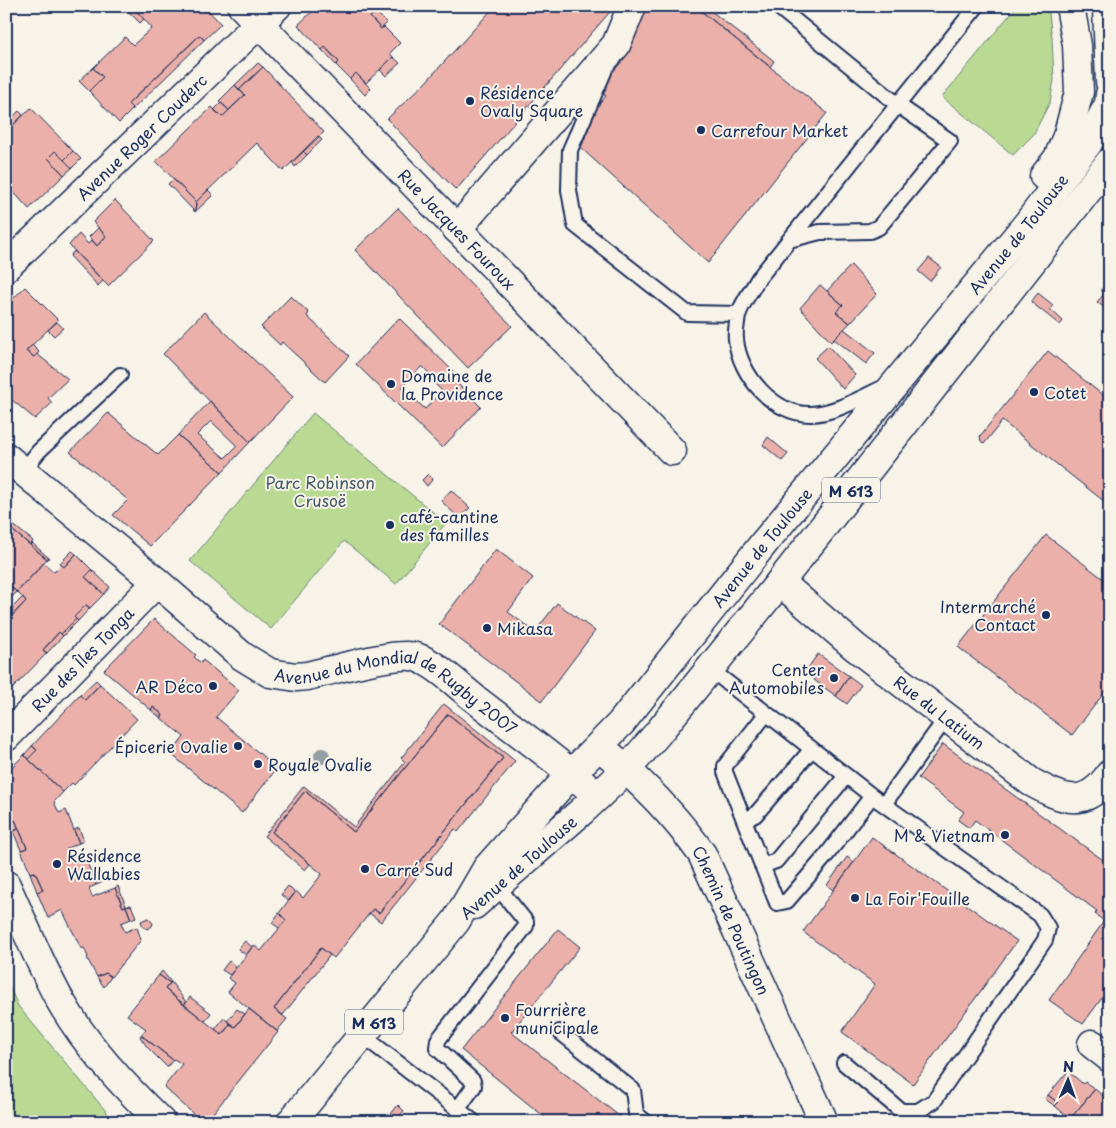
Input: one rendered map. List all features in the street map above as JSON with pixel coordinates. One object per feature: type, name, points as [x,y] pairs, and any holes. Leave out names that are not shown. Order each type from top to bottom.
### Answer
[{"type":"street","points":[[457,229],[616,46],[632,6]]},
{"type":"street","points":[[1028,223],[1026,208],[1038,185],[1058,158],[1068,134],[1079,92],[1077,45],[1070,6]]},
{"type":"street","points":[[1107,9],[1110,82]]},
{"type":"street","name":"Rue Jacques Fouroux","points":[[259,12],[457,229],[672,451]]},
{"type":"street","name":"Avenue Roger Couderc","points":[[6,267],[259,12]]},
{"type":"street","name":"Avenue de Toulouse","points":[[291,1122],[456,921],[488,868],[572,773],[626,717],[764,543],[1028,223],[1088,143],[1109,104],[1110,94]]},
{"type":"street","name":"Avenue de Toulouse","points":[[456,921],[627,769],[780,582],[1106,172]]},
{"type":"street","name":"Avenue du Mondial de Rugby 2007","points":[[15,464],[157,582],[242,656],[270,673],[296,677],[307,676],[395,656],[415,657],[435,667],[572,773],[598,796]]},
{"type":"street","name":"Rue des Îles Tonga","points":[[6,737],[157,582]]},
{"type":"street","name":"Rue du Latium","points":[[780,582],[855,647],[1031,782],[1069,799],[1087,796],[1101,786],[1110,774]]},
{"type":"street","name":"Chemin de Poutingon","points":[[599,746],[627,769],[670,813],[702,854],[824,1122]]},
{"type":"street","points":[[6,885],[62,1003],[104,1062],[161,1122]]},
{"type":"lane","points":[[777,6],[898,105],[950,141],[879,227],[870,231],[820,232],[789,240]]},
{"type":"lane","points":[[898,381],[824,413],[797,413],[779,406],[761,392],[742,363],[736,339],[739,314],[758,278],[977,6]]},
{"type":"lane","points":[[616,46],[570,150],[569,190],[575,225],[687,313],[739,314]]},
{"type":"lane","points":[[15,464],[39,452],[120,375]]},
{"type":"lane","points":[[710,669],[878,800],[1040,915],[1048,928],[1045,940],[934,1100],[918,1112],[901,1111],[844,1063]]},
{"type":"lane","points":[[766,714],[725,766],[725,772],[777,903],[787,901],[878,800],[947,717]]},
{"type":"lane","points":[[744,820],[755,815],[812,749]]},
{"type":"lane","points":[[762,866],[776,861],[846,776]]},
{"type":"lane","points":[[460,1110],[460,1106],[474,1086],[474,1080],[437,1048],[438,1040],[526,926],[526,922],[497,886]]},
{"type":"lane","points":[[560,1032],[633,1090],[636,1114],[646,1122]]},
{"type":"lane","points":[[362,1036],[474,1122]]},
{"type":"green space","points":[[1017,6],[1048,6],[1054,80],[1050,102],[1033,135],[1013,155],[942,97]]},
{"type":"green space","name":"Parc Robinson Crusoë","points":[[313,413],[446,523],[396,584],[344,541],[271,629],[190,561]]},
{"type":"green space","points":[[6,979],[18,1006],[115,1122],[6,1122]]},
{"type":"building","points":[[132,6],[204,6],[221,24],[204,40],[200,35],[128,104],[133,109],[119,123],[89,91],[103,77],[93,68],[125,37],[133,45],[152,28]]},
{"type":"building","points":[[318,6],[381,6],[370,17],[381,29],[384,27],[400,43],[390,53],[393,57],[366,83],[356,73],[350,79],[336,65],[339,62],[325,47],[322,50],[298,25]]},
{"type":"building","name":"Résidence Ovaly Square","points":[[495,6],[615,6],[456,190],[387,119],[425,83]]},
{"type":"building","name":"Carrefour Market","points":[[640,6],[695,6],[827,113],[708,263],[581,148],[597,107],[606,96],[603,94]]},
{"type":"building","points":[[695,6],[705,6],[774,61],[770,67]]},
{"type":"building","points":[[132,7],[144,19],[140,23],[128,11]]},
{"type":"building","points":[[376,12],[387,23],[381,29],[370,17]]},
{"type":"building","points":[[200,35],[204,40],[133,109],[128,104]]},
{"type":"building","points":[[325,47],[339,62],[336,65],[322,50]]},
{"type":"building","points":[[393,57],[400,63],[386,76],[380,70]]},
{"type":"building","points":[[258,63],[263,67],[239,90],[235,85]]},
{"type":"building","points":[[263,67],[324,132],[283,171],[257,143],[196,202],[156,161],[212,107],[222,117],[245,95],[239,90]]},
{"type":"building","points":[[93,68],[103,77],[89,91],[79,81]]},
{"type":"building","points":[[356,73],[371,89],[365,95],[350,79]]},
{"type":"building","points":[[235,85],[245,95],[229,110],[219,101]]},
{"type":"building","points":[[221,103],[229,110],[222,117],[214,110]]},
{"type":"building","points":[[31,108],[73,151],[64,160],[55,151],[48,158],[64,175],[29,209],[8,186],[10,184],[6,179],[6,132]]},
{"type":"building","points":[[19,111],[23,115],[7,131],[6,123]]},
{"type":"building","points":[[318,136],[322,140],[307,155],[303,151]]},
{"type":"building","points":[[55,151],[72,168],[64,175],[48,158]]},
{"type":"building","points":[[73,151],[81,159],[72,168],[64,160]]},
{"type":"building","points":[[303,151],[307,155],[295,167],[292,162]]},
{"type":"building","points":[[173,179],[196,202],[195,212],[168,184]]},
{"type":"building","points":[[208,190],[213,195],[195,212],[196,202]]},
{"type":"building","points":[[115,200],[154,241],[108,286],[69,245],[79,234],[88,244],[92,240],[97,246],[106,236],[93,222]]},
{"type":"building","points":[[398,208],[512,326],[468,368],[355,250]]},
{"type":"building","points":[[98,228],[106,236],[97,246],[89,237]]},
{"type":"building","points":[[74,251],[103,281],[98,286],[70,256]]},
{"type":"building","points":[[929,258],[941,267],[930,281],[918,271]]},
{"type":"building","points":[[851,265],[877,294],[850,323],[836,312],[843,305],[827,291]]},
{"type":"building","points":[[1110,279],[1110,312],[1097,302],[1105,293],[1101,290]]},
{"type":"building","points":[[820,285],[843,305],[836,312],[850,323],[831,342],[800,308]]},
{"type":"building","points":[[25,287],[58,320],[26,351],[34,357],[37,354],[68,379],[48,398],[52,403],[35,419],[6,395],[6,305]]},
{"type":"building","points":[[1038,293],[1053,305],[1050,309],[1063,321],[1060,325],[1031,302]]},
{"type":"building","points":[[291,296],[309,313],[307,316],[349,356],[325,382],[282,342],[280,345],[261,327]]},
{"type":"building","points":[[204,312],[293,397],[250,442],[163,354]]},
{"type":"building","name":"Domaine de la Providence","points":[[399,318],[459,377],[455,381],[481,407],[442,448],[356,364]],"holes":[[[422,366],[431,375],[429,378],[442,391],[425,409],[402,387]]]},
{"type":"building","points":[[57,322],[63,328],[54,336],[48,330]]},
{"type":"building","points":[[844,329],[875,353],[866,364],[834,339]]},
{"type":"building","points":[[32,345],[39,352],[34,357],[26,351]]},
{"type":"building","points":[[828,346],[855,375],[843,389],[815,358]]},
{"type":"building","points":[[1048,351],[1110,401],[1110,506],[1002,421],[984,444],[981,441],[980,436]]},
{"type":"building","points":[[210,401],[250,442],[222,472],[178,435]],"holes":[[[211,421],[237,446],[225,458],[197,435]]]},
{"type":"building","points":[[108,413],[158,455],[178,435],[222,472],[150,546],[113,515],[128,500],[70,452]]},
{"type":"building","points":[[768,437],[788,454],[782,461],[763,445]]},
{"type":"building","points":[[428,474],[433,479],[427,486],[422,480]]},
{"type":"building","points":[[451,490],[470,508],[459,518],[441,501]]},
{"type":"building","points":[[6,519],[33,541],[30,545],[6,525]]},
{"type":"building","points":[[6,525],[47,559],[17,592],[6,583]]},
{"type":"building","name":"Intermarché Contact","points":[[1046,535],[1110,584],[1110,685],[1072,735],[958,647]]},
{"type":"building","points":[[32,543],[49,558],[47,559],[30,545]]},
{"type":"building","name":"Mikasa","points":[[496,549],[533,578],[508,612],[535,632],[557,603],[595,631],[542,701],[439,624]]},
{"type":"building","points":[[72,551],[76,554],[64,567],[60,563]]},
{"type":"building","points":[[76,554],[92,570],[85,577],[104,594],[90,608],[86,605],[74,617],[76,619],[61,634],[59,632],[43,650],[47,653],[13,688],[10,685],[6,688],[6,614],[10,618],[26,601],[17,592],[44,563],[54,572],[61,565],[64,567]]},
{"type":"building","points":[[92,570],[110,587],[104,594],[85,577]]},
{"type":"building","points":[[6,583],[17,592],[12,597],[6,593]]},
{"type":"building","points":[[23,597],[26,601],[10,618],[6,614]]},
{"type":"building","points":[[86,605],[90,608],[78,621],[74,617]]},
{"type":"building","points":[[76,619],[78,621],[63,636],[61,634]]},
{"type":"building","points":[[154,619],[196,655],[194,657],[201,663],[203,660],[239,690],[216,717],[277,768],[242,813],[171,754],[184,737],[161,718],[163,715],[153,707],[151,710],[104,670]]},
{"type":"building","points":[[59,632],[63,636],[47,653],[43,650]]},
{"type":"building","points":[[818,654],[849,676],[836,696],[814,680],[817,676],[807,669]]},
{"type":"building","points":[[849,676],[861,685],[847,704],[836,696]]},
{"type":"building","points":[[96,680],[100,684],[85,700],[80,695]]},
{"type":"building","points":[[100,684],[137,719],[74,785],[72,783],[63,792],[28,759],[37,750],[32,746],[80,695],[85,700]]},
{"type":"building","points":[[10,685],[13,688],[6,696],[6,688]]},
{"type":"building","points":[[444,704],[515,761],[458,832],[455,829],[381,922],[369,913],[373,909],[379,913],[503,758],[448,714],[354,832],[305,791],[272,832],[310,864],[305,870],[264,836],[304,786],[354,827],[405,762],[401,758]]},
{"type":"building","points":[[153,707],[163,715],[161,718],[151,710]]},
{"type":"building","name":"Carré Sud","points":[[448,714],[503,758],[379,913],[373,909],[334,958],[321,948],[274,1009],[287,1019],[277,1031],[228,992],[235,983],[228,978],[254,945],[261,951],[286,920],[279,913],[296,891],[303,898],[322,874],[272,832],[305,791],[354,832]]},
{"type":"building","points":[[943,744],[1110,865],[1110,987],[1083,1024],[1049,1000],[1104,921],[1095,914],[1097,911],[975,820],[969,828],[958,820],[964,812],[918,778]]},
{"type":"building","points":[[32,746],[37,750],[28,759],[24,755]]},
{"type":"building","name":"Résidence Wallabies","points":[[24,755],[63,792],[54,802],[59,813],[66,810],[79,843],[67,848],[71,857],[83,852],[96,885],[89,888],[92,897],[115,888],[123,907],[126,906],[131,919],[121,923],[125,932],[137,927],[141,940],[111,977],[106,973],[97,977],[84,948],[81,948],[62,910],[48,918],[37,892],[43,890],[35,872],[30,873],[21,850],[27,848],[15,820],[9,822],[6,816],[6,808],[9,807],[6,799],[6,773]]},
{"type":"building","points":[[15,820],[19,829],[13,831],[9,822]]},
{"type":"building","points":[[79,828],[84,841],[79,843],[74,830]]},
{"type":"building","points":[[19,829],[27,848],[21,850],[13,831]]},
{"type":"building","points":[[872,837],[1017,941],[913,1084],[842,1032],[875,984],[803,932]]},
{"type":"building","points":[[847,857],[854,862],[833,890],[827,885]]},
{"type":"building","points":[[96,870],[101,883],[96,885],[91,872]]},
{"type":"building","points":[[35,872],[43,890],[37,892],[30,873]]},
{"type":"building","points":[[118,886],[126,906],[123,907],[115,888]]},
{"type":"building","points":[[288,886],[295,893],[289,901],[281,895]]},
{"type":"building","points":[[131,905],[136,917],[131,919],[126,906]]},
{"type":"building","points":[[279,913],[286,920],[279,928],[272,923]]},
{"type":"building","points":[[148,918],[153,923],[148,929],[143,927],[141,921]]},
{"type":"building","name":"Fourrière municipale","points":[[558,929],[580,947],[511,1032],[627,1122],[551,1122],[461,1050]]},
{"type":"building","points":[[245,941],[252,947],[246,955],[238,949]]},
{"type":"building","points":[[321,948],[330,955],[283,1015],[274,1009]]},
{"type":"building","points":[[229,961],[236,967],[230,975],[222,970]]},
{"type":"building","points":[[162,971],[171,982],[170,983],[159,975]]},
{"type":"building","points":[[106,973],[111,977],[104,987],[97,977]]},
{"type":"building","points":[[159,975],[170,983],[165,989],[222,1035],[230,1024],[235,1027],[249,1009],[278,1032],[206,1122],[202,1122],[164,1087],[182,1064],[173,1060],[141,1035],[146,1029],[127,1015]]},
{"type":"building","points":[[171,982],[186,1002],[184,1005],[165,989]]},
{"type":"building","points":[[190,997],[211,1013],[205,1021],[184,1005]]},
{"type":"building","points":[[237,1009],[245,1014],[235,1027],[227,1021]]},
{"type":"building","points":[[224,1018],[230,1024],[222,1035],[215,1029]]},
{"type":"building","points":[[141,1035],[173,1060],[167,1067],[148,1048],[140,1037]]},
{"type":"building","points":[[1068,1071],[1083,1084],[1085,1082],[1095,1089],[1070,1119],[1055,1106],[1058,1103],[1048,1095]]},
{"type":"building","points":[[1095,1089],[1110,1106],[1110,1122],[1073,1122],[1070,1119]]},
{"type":"building","points":[[1048,1095],[1058,1103],[1055,1106],[1045,1099]]},
{"type":"building","points":[[398,1105],[404,1111],[397,1119],[391,1114]]},
{"type":"place","name":"Résidence Ovaly Square","points":[[470,101]]},
{"type":"place","name":"Carrefour Market","points":[[701,130]]},
{"type":"place","name":"Domaine de la Providence","points":[[391,384]]},
{"type":"place","name":"Cotet","points":[[1034,392]]},
{"type":"place","name":"café-cantine des familles","points":[[390,525]]},
{"type":"place","name":"Intermarché Contact","points":[[1046,615]]},
{"type":"place","name":"Mikasa","points":[[487,628]]},
{"type":"place","name":"Center Automobiles","points":[[834,678]]},
{"type":"place","name":"AR Déco","points":[[213,686]]},
{"type":"place","name":"Épicerie Ovalie","points":[[238,746]]},
{"type":"place","name":"Royale Ovalie","points":[[258,764]]},
{"type":"place","name":"M & Vietnam","points":[[1005,835]]},
{"type":"place","name":"Résidence Wallabies","points":[[57,864]]},
{"type":"place","name":"Carré Sud","points":[[365,869]]},
{"type":"place","name":"La Foir'Fouille","points":[[855,898]]},
{"type":"place","name":"Fourrière municipale","points":[[505,1018]]}]
